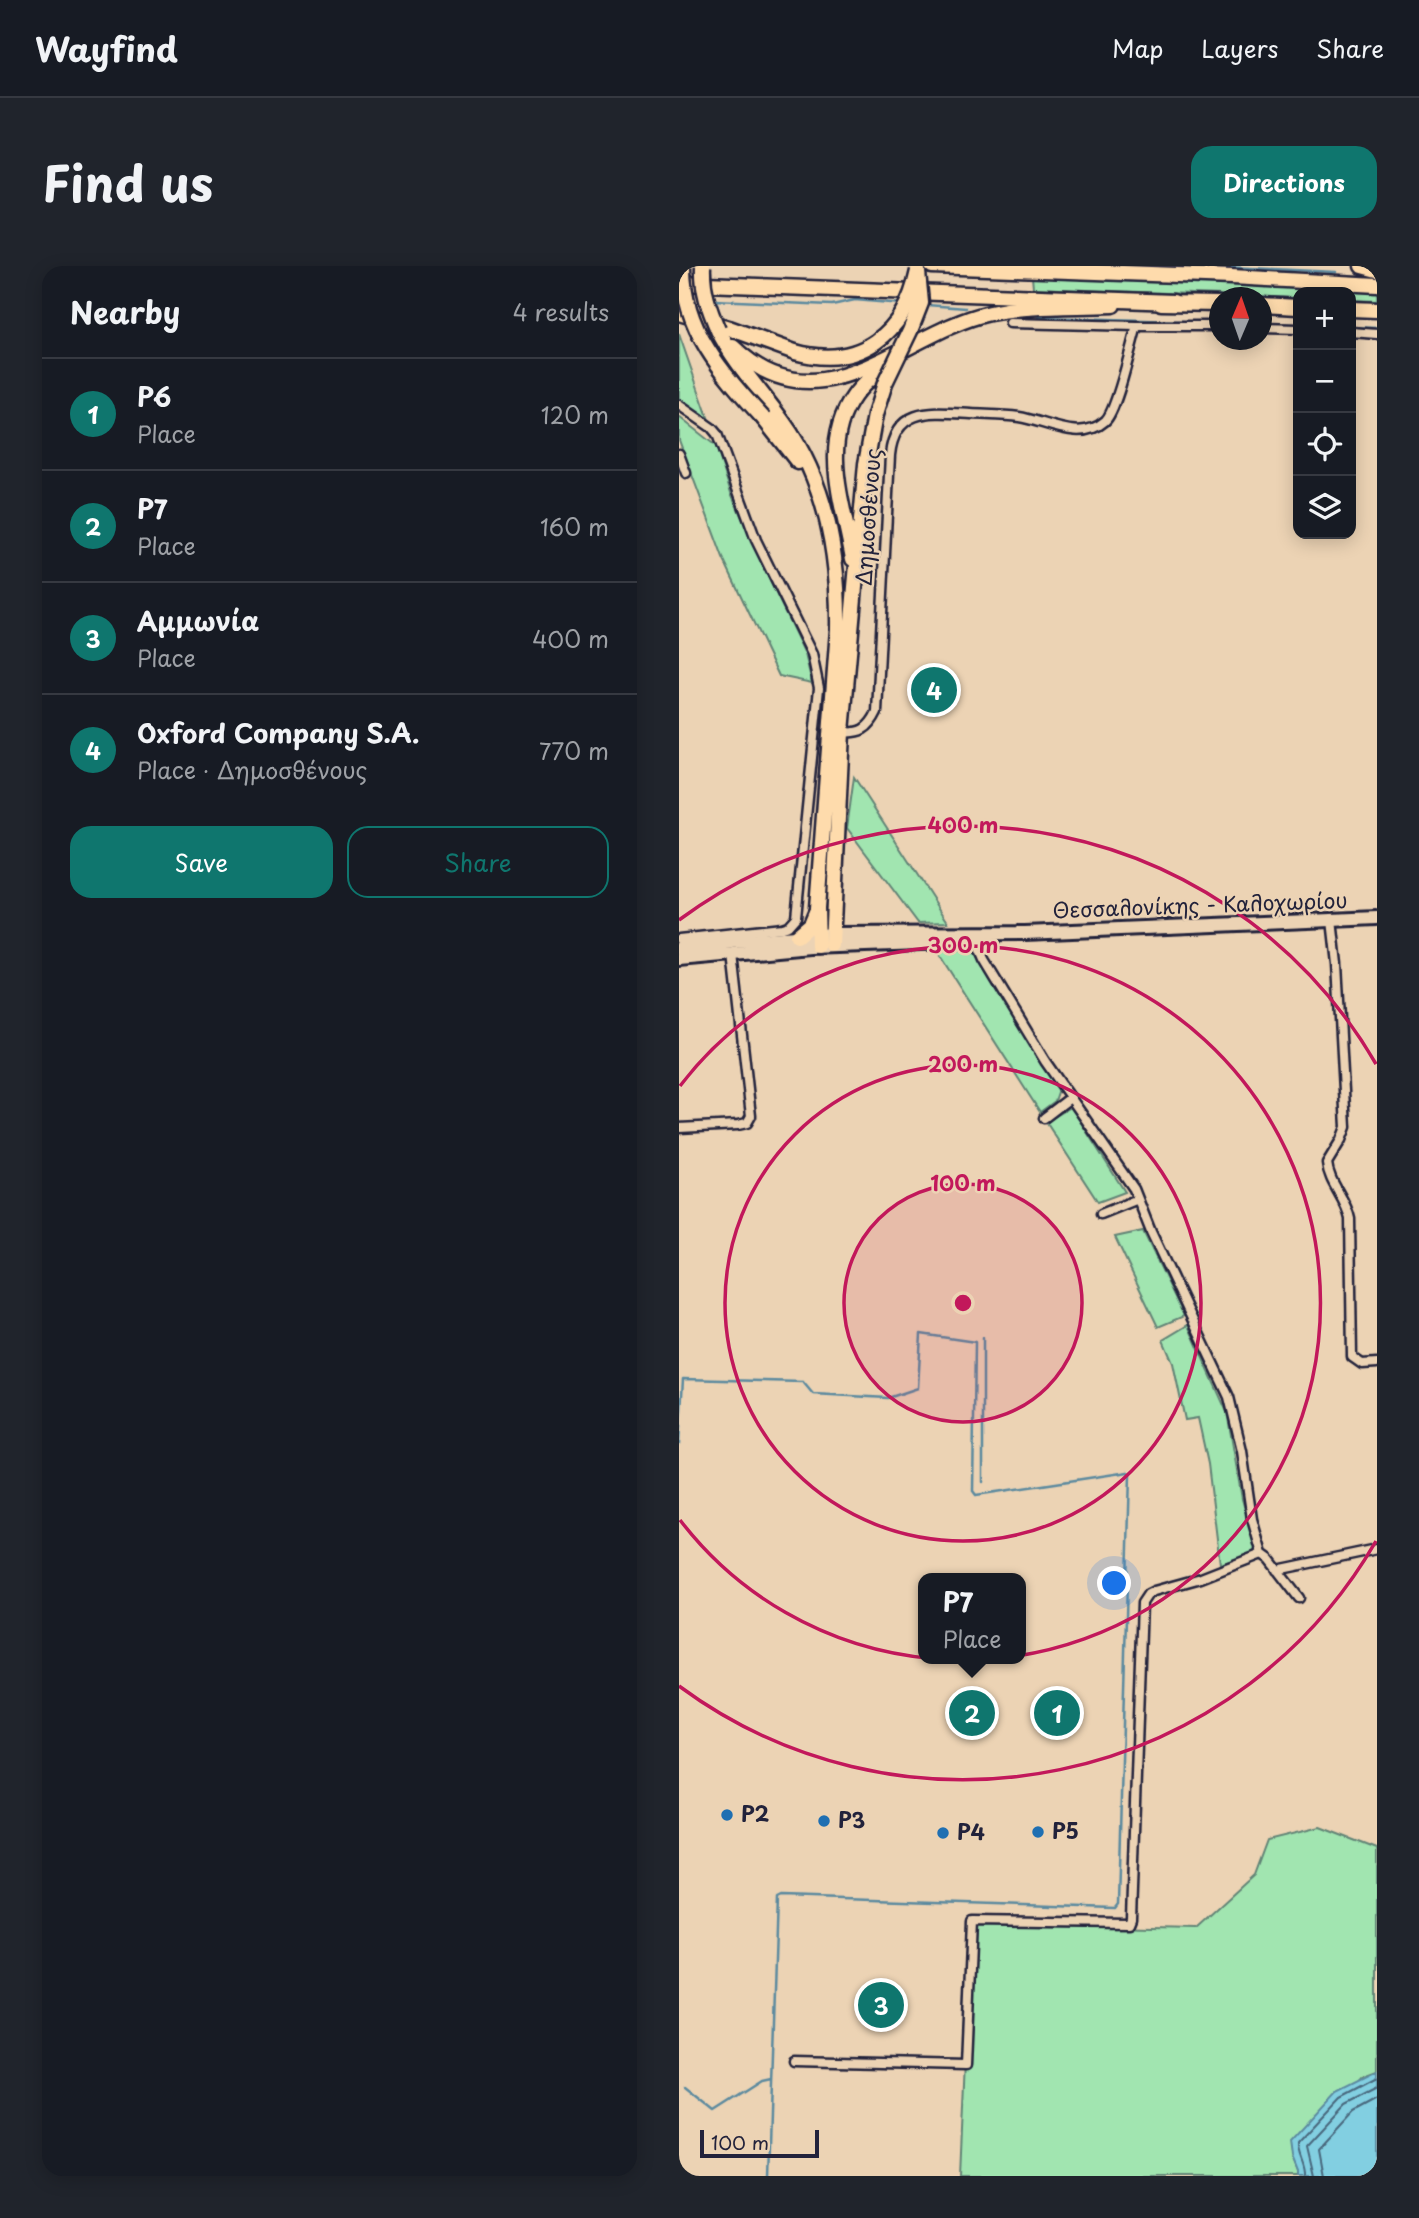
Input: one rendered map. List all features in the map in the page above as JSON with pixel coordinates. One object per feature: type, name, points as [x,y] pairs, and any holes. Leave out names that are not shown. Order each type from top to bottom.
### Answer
[{"type":"highway","points":[[683,266],[687,303],[698,334],[712,360],[791,451],[821,499]]},
{"type":"highway","points":[[703,266],[708,305],[726,347],[799,446],[809,464],[830,529],[839,588],[817,908],[811,924],[797,936]]},
{"type":"highway","points":[[1361,266],[1377,270]]},
{"type":"highway","points":[[923,268],[1232,277],[1377,285]]},
{"type":"highway","points":[[679,313],[716,323],[795,352],[818,357],[840,355],[861,350],[881,339],[896,324],[908,306],[923,268]]},
{"type":"highway","points":[[825,940],[866,464],[875,415],[885,383],[921,303],[923,268]]},
{"type":"highway","points":[[679,283],[1209,304]]},
{"type":"highway","points":[[718,330],[736,349],[760,367],[796,380],[832,378],[897,355],[951,327],[991,313],[1173,302]]},
{"type":"highway","points":[[1272,306],[1293,307]]},
{"type":"highway","points":[[1356,309],[1377,310]]},
{"type":"highway","points":[[856,592],[852,551],[836,476],[836,439],[854,396],[897,355]]},
{"type":"highway","points":[[817,908],[825,940]]},
{"type":"main road","name":"Θεσσαλονίκης - Καλοχωρίου","points":[[679,959],[825,940],[923,933],[1025,933],[1377,918]]},
{"type":"main road","name":"Θεσσαλονίκης - Καλοχωρίου","points":[[679,948],[797,936],[825,940],[936,943],[1025,933]]},
{"type":"street","points":[[1010,323],[1209,326]]},
{"type":"street","name":"Δημοσθένους","points":[[842,732],[862,731],[868,727],[877,712],[893,436],[909,418],[931,412],[1019,417],[1069,430],[1096,427],[1105,422],[1114,408],[1137,326]]},
{"type":"street","points":[[1272,328],[1293,329]]},
{"type":"street","points":[[1356,332],[1377,334]]},
{"type":"street","points":[[679,405],[716,433],[757,540],[807,641],[816,668],[818,688],[802,862],[793,923],[782,928],[679,939]]},
{"type":"street","points":[[679,454],[686,473]]},
{"type":"street","points":[[797,907],[817,908]]},
{"type":"street","points":[[1332,920],[1346,1127],[1327,1163],[1328,1173],[1348,1206],[1350,1219],[1352,1357],[1362,1364],[1377,1363]]},
{"type":"street","points":[[971,941],[1070,1098],[1128,1179],[1229,1397],[1242,1451],[1249,1505],[1262,1554],[1299,1598]]},
{"type":"street","points":[[679,1128],[738,1125],[747,1123],[751,1116],[733,954]]},
{"type":"street","points":[[1044,1118],[1070,1098]]},
{"type":"street","points":[[1101,1214],[1137,1199]]},
{"type":"street","points":[[1277,1570],[1377,1549]]},
{"type":"street","points":[[794,2061],[966,2065],[972,1921],[1129,1923],[1142,1603],[1148,1594],[1154,1591],[1201,1578],[1262,1554]]},
{"type":"green space","points":[[1032,276],[1324,287],[1293,287],[1293,298],[1272,297],[1272,287],[1209,287],[1209,295],[1033,288]]},
{"type":"green space","points":[[1356,288],[1377,289],[1377,301],[1356,300]]},
{"type":"green space","points":[[679,334],[710,423],[679,403]]},
{"type":"green space","points":[[679,417],[716,446],[731,493],[805,654],[812,683],[779,676],[723,558],[679,440]]},
{"type":"green space","points":[[854,777],[948,922],[918,923],[847,828]]},
{"type":"green space","points":[[964,944],[973,951],[1059,1089],[1055,1101],[1040,1112],[935,948]]},
{"type":"green space","points":[[1071,1107],[1125,1192],[1098,1202],[1046,1122]]},
{"type":"green space","points":[[1143,1231],[1184,1316],[1158,1327],[1115,1237]]},
{"type":"green space","points":[[1188,1325],[1227,1412],[1242,1499],[1256,1547],[1252,1554],[1220,1564],[1208,1464],[1198,1418],[1185,1420],[1173,1363],[1163,1340]]},
{"type":"green space","points":[[1320,1827],[1377,1849],[1377,2071],[1363,2076],[1292,2157],[1298,2176],[960,2176],[971,1923],[1196,1928],[1254,1875],[1267,1840]]},
{"type":"water","points":[[1377,2071],[1377,2176],[1298,2176],[1290,2142],[1337,2091]]},
{"type":"waterway","points":[[1207,266],[1336,272]]},
{"type":"waterway","points":[[714,300],[832,305],[855,300],[902,304]]},
{"type":"waterway","points":[[927,305],[966,308]]},
{"type":"waterway","points":[[1038,317],[1209,322]]},
{"type":"waterway","points":[[1356,327],[1377,328]]},
{"type":"waterway","points":[[679,1444],[683,1379],[803,1382],[813,1394],[888,1398],[918,1388],[921,1334],[975,1342],[973,1491],[976,1495],[1128,1472],[1130,1474],[1118,1904],[1115,1908],[781,1897],[777,1899],[768,2176]]},
{"type":"waterway","points":[[983,1338],[983,1482]]},
{"type":"waterway","points":[[685,2087],[715,2111],[762,2081],[771,2079]]},
{"type":"place","name":"Oxford Company S.A.","points":[[934,690]]},
{"type":"place","name":"P7","points":[[972,1713]]},
{"type":"place","name":"P6","points":[[1057,1713]]},
{"type":"place","name":"P2","points":[[727,1815]]},
{"type":"place","name":"P3","points":[[824,1821]]},
{"type":"place","name":"P5","points":[[1038,1832]]},
{"type":"place","name":"P4","points":[[943,1833]]},
{"type":"place","name":"Αμμωνία","points":[[881,2005]]}]
